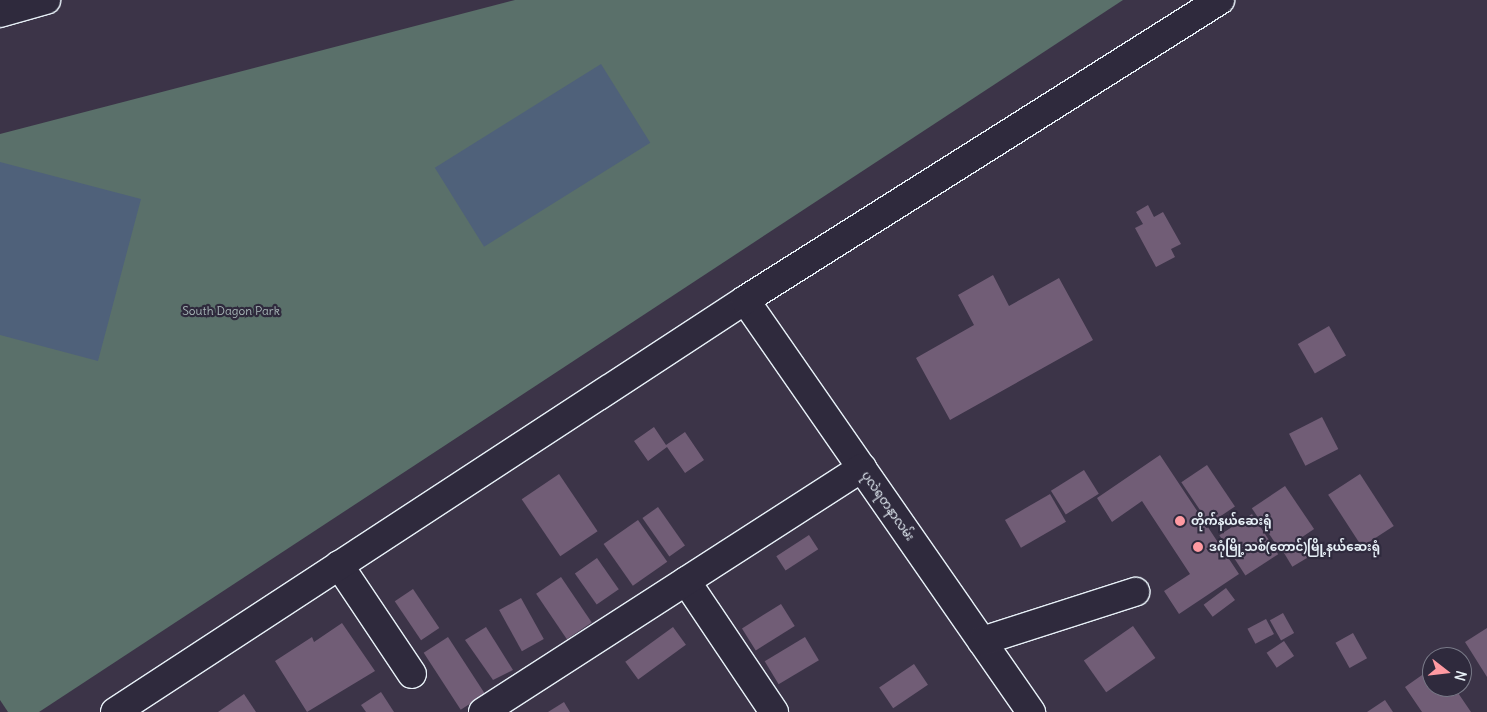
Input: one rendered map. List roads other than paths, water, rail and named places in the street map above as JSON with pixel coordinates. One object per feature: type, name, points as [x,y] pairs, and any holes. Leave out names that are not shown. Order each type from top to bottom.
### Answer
[{"type":"main road","points":[[0,13],[46,0]]},
{"type":"main road","points":[[115,712],[745,300],[1220,0]]},
{"type":"main road","name":"ပုလဲရတနာလမ်း","points":[[745,300],[1031,712]]},
{"type":"main road","points":[[483,712],[862,468]]},
{"type":"main road","points":[[339,565],[412,674]]},
{"type":"main road","points":[[686,581],[774,712]]},
{"type":"main road","points":[[982,641],[1135,592]]},
{"type":"water","points":[[601,64],[650,143],[484,247],[435,168]]},
{"type":"water","points":[[0,162],[141,199],[98,361],[0,335]]},
{"type":"place","name":"တိုက်နယ်ဆေးရုံ","points":[[1180,521]]},
{"type":"place","name":"ဒဂုံမြို့သစ်(တောင်)မြို့နယ်ဆေးရုံ","points":[[1198,547]]},
{"type":"park label","name":"South Dagon Park","points":[[231,311]]}]
